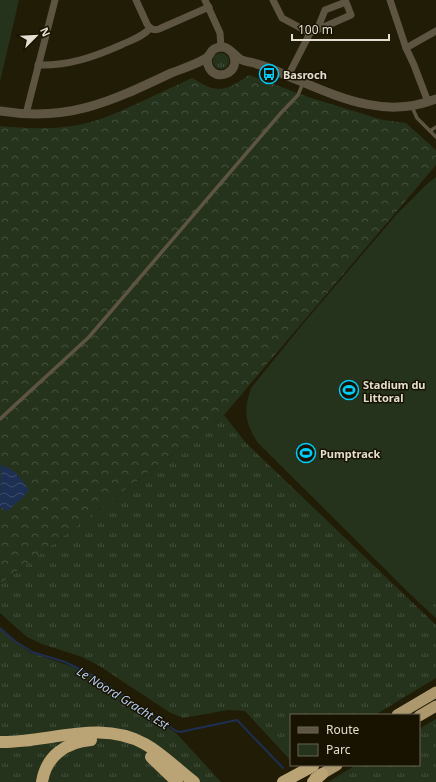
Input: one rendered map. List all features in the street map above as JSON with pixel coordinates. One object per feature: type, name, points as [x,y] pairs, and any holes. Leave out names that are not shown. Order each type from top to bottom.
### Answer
[{"type":"highway","points":[[399,714],[436,692]]},
{"type":"highway","points":[[420,715],[436,706]]},
{"type":"highway","points":[[0,742],[40,739],[88,732],[104,732],[121,735],[149,746],[194,782]]},
{"type":"highway","points":[[42,782],[47,765],[58,752],[72,744],[94,739],[119,742],[138,749],[154,760],[177,782]]},
{"type":"highway","points":[[288,782],[334,766]]},
{"type":"highway","points":[[283,782],[316,772]]},
{"type":"highway","points":[[310,782],[316,772]]},
{"type":"street","points":[[26,114],[55,0]]},
{"type":"street","points":[[136,0],[150,28],[154,30],[209,7]]},
{"type":"street","points":[[205,0],[220,33],[221,47]]},
{"type":"street","points":[[273,0],[282,18],[313,32],[352,15],[346,2],[324,10],[313,32],[288,76]]},
{"type":"street","points":[[0,111],[26,114],[64,112],[96,106],[124,96],[208,57],[213,50],[221,47],[226,48],[239,58],[368,106],[390,108],[412,106],[432,101],[406,48],[390,0]]},
{"type":"street","points":[[38,65],[65,64],[88,58],[140,36],[150,28]]},
{"type":"street","points":[[406,48],[436,31]]},
{"type":"street","points":[[232,52],[235,59],[234,68]]},
{"type":"street","points":[[208,57],[209,67]]},
{"type":"street","points":[[193,64],[204,64],[213,72],[220,75],[229,73],[234,68],[242,64],[252,62]]},
{"type":"lane","points":[[0,419],[89,337],[298,95],[303,82]]},
{"type":"lane","points":[[412,106],[416,118],[436,137]]},
{"type":"lane","points":[[430,131],[436,127]]},
{"type":"green space","points":[[0,0],[19,0],[0,82]]},
{"type":"green space","points":[[218,53],[224,53],[229,58],[227,67],[224,69],[218,69],[213,64],[213,58]]},
{"type":"green space","points":[[249,75],[308,97],[383,120],[406,123],[436,150],[436,165],[224,415],[0,584],[0,126],[46,128],[80,125],[113,114],[192,78],[208,87],[221,89],[233,85]]},
{"type":"green space","name":"Stadium du Littoral","points":[[436,177],[436,604],[421,601],[411,595],[258,443],[250,429],[246,410],[251,388],[302,325],[396,215]]},
{"type":"green space","points":[[224,415],[246,443],[436,625],[436,678],[377,714],[290,714],[290,760],[245,711],[228,710],[183,718],[169,712],[98,665],[82,657],[42,644],[27,637],[0,613],[0,584]]},
{"type":"green space","points":[[411,595],[421,601],[436,604],[436,618]]},
{"type":"green space","points":[[0,629],[29,652],[82,670],[176,733],[221,782],[0,782]]},
{"type":"green space","points":[[436,719],[436,782],[328,782],[354,766],[420,766],[420,728]]},
{"type":"water","points":[[1,465],[17,474],[29,490],[7,511],[0,507]]},
{"type":"waterway","name":"Le Noord Gracht Est","points":[[0,628],[15,641],[32,652],[65,662],[92,675],[176,731],[180,732],[237,720],[283,768]]},
{"type":"place","name":"Basroch","points":[[269,74]]},
{"type":"place","name":"Stadium du Littoral","points":[[349,390]]},
{"type":"place","name":"Pumptrack","points":[[306,453]]}]
